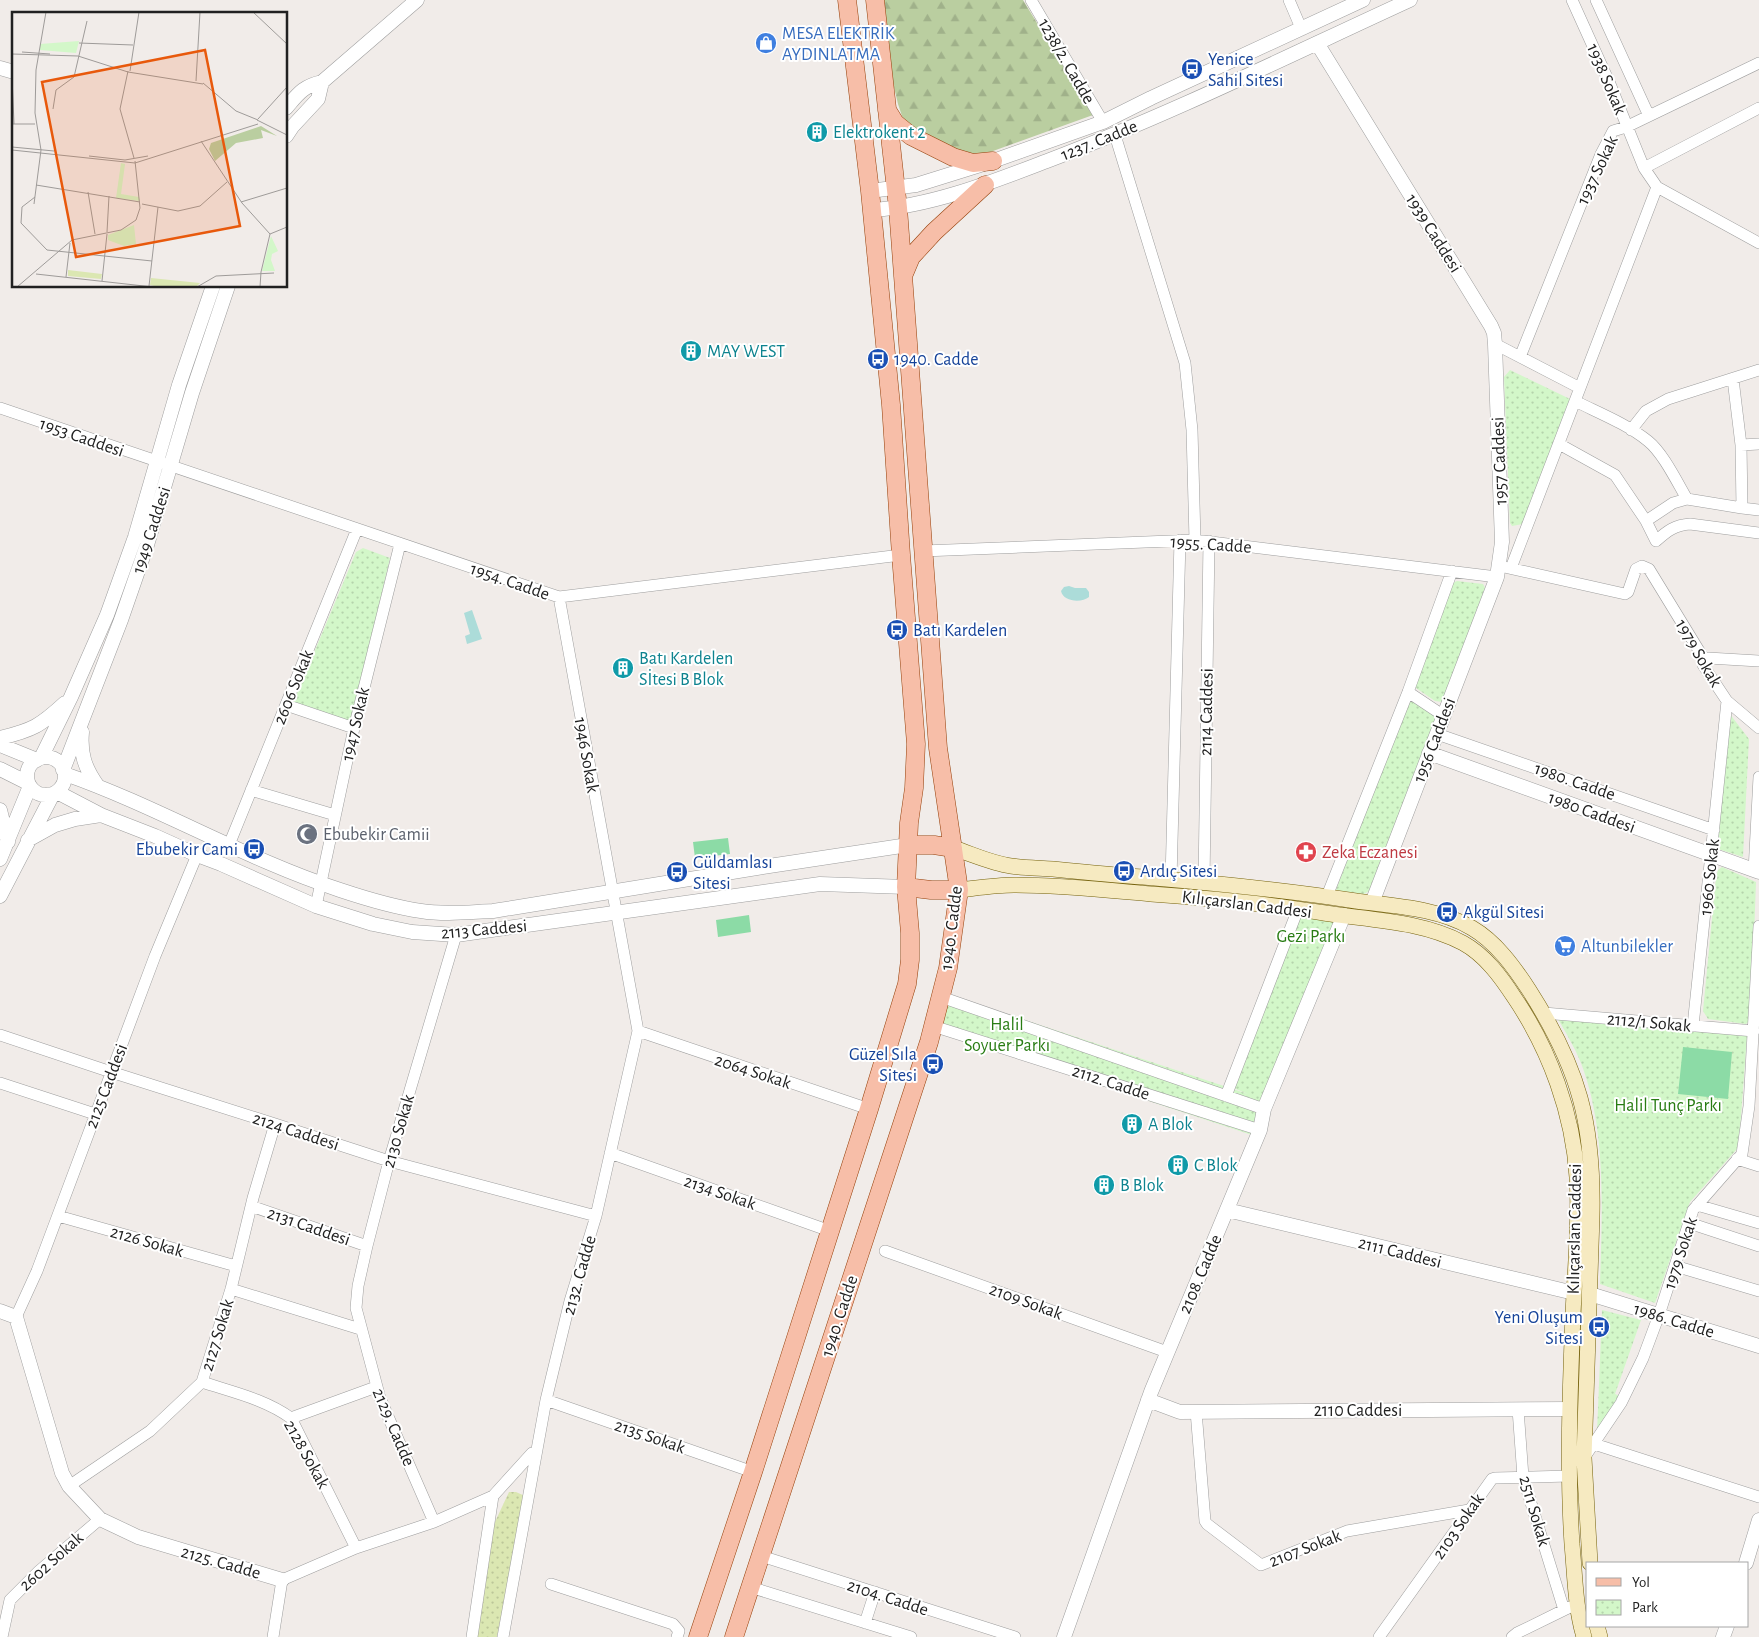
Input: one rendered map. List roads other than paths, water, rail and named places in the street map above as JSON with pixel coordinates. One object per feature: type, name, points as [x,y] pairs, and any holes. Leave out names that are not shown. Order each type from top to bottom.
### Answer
[{"type":"main road","name":"1940. Cadde","points":[[698,1637],[869,1109],[907,984],[910,960],[906,887],[916,744],[893,423],[870,191],[847,0]]},
{"type":"main road","name":"1940. Cadde","points":[[734,1637],[933,1026],[953,939],[958,890],[954,848],[938,748],[898,208],[875,0]]},
{"type":"main road","points":[[887,110],[895,122],[911,136],[953,157],[973,163],[993,161]]},
{"type":"main road","points":[[903,276],[911,257],[934,232],[985,185]]},
{"type":"main road","points":[[908,845],[934,844],[954,848]]},
{"type":"main road","name":"Kılıçarslan Caddesi","points":[[954,848],[1010,866],[1286,890],[1422,911],[1454,919],[1471,927],[1484,936],[1506,958],[1544,1013],[1559,1040],[1577,1083],[1586,1117],[1591,1150],[1593,1180],[1584,1458],[1590,1562]]},
{"type":"main road","name":"Kılıçarslan Caddesi","points":[[958,890],[1013,885],[1065,886],[1254,902],[1344,915],[1419,927],[1452,938],[1466,945],[1492,968],[1527,1016],[1544,1048],[1558,1084],[1570,1124],[1575,1154],[1577,1180],[1569,1476],[1570,1607],[1584,1637]]},
{"type":"main road","points":[[906,887],[931,890],[958,890]]},
{"type":"main road","points":[[1574,1293],[1590,1294]]},
{"type":"street","points":[[292,96],[310,85],[322,82],[417,0]]},
{"type":"street","name":"1238/2. Cadde","points":[[1031,0],[1103,122]]},
{"type":"street","points":[[1289,0],[1301,28]]},
{"type":"street","name":"1237. Cadde","points":[[870,191],[916,185],[993,161],[1103,122],[1363,0]]},
{"type":"street","name":"1237. Cadde","points":[[872,210],[898,208],[985,185],[1115,135],[1410,0]]},
{"type":"street","name":"1938 Sokak","points":[[1572,0],[1610,84],[1644,168],[1657,187],[1759,244]]},
{"type":"street","name":"1938 Sokak","points":[[1596,0],[1649,116]]},
{"type":"street","name":"1939 Caddesi","points":[[1317,43],[1491,326],[1495,344]]},
{"type":"street","name":"1937 Sokak","points":[[1520,357],[1601,154],[1613,131],[1626,127],[1759,63]]},
{"type":"street","points":[[288,133],[318,99],[322,82]]},
{"type":"street","points":[[1644,168],[1759,108]]},
{"type":"street","points":[[1115,135],[1185,363],[1192,430],[1194,540]]},
{"type":"street","points":[[1503,571],[1559,444],[1657,187]]},
{"type":"street","name":"1949 Caddesi","points":[[64,772],[144,553],[179,385],[212,288]]},
{"type":"street","name":"1949 Caddesi","points":[[39,759],[71,697],[110,606],[192,393],[227,288]]},
{"type":"street","points":[[1495,344],[1580,388]]},
{"type":"street","name":"1957 Caddesi","points":[[1495,344],[1503,571]]},
{"type":"street","points":[[1631,430],[1646,411],[1668,399],[1759,370]]},
{"type":"street","points":[[1733,379],[1741,445],[1742,508]]},
{"type":"street","points":[[1575,401],[1649,441],[1667,464],[1687,499]]},
{"type":"street","name":"1953 Caddesi","points":[[0,408],[163,465]]},
{"type":"street","points":[[1559,444],[1615,476],[1646,521],[1656,540],[1679,525],[1690,524],[1759,533]]},
{"type":"street","points":[[1741,445],[1759,444]]},
{"type":"street","name":"1954. Cadde","points":[[163,465],[559,597],[901,555]]},
{"type":"street","points":[[1646,521],[1673,502],[1687,499],[1759,510]]},
{"type":"street","name":"2606 Sokak","points":[[229,846],[357,529]]},
{"type":"street","name":"2114 Caddesi","points":[[1171,880],[1180,540]]},
{"type":"street","name":"1955. Cadde","points":[[923,552],[1194,540],[1452,571],[1503,571]]},
{"type":"street","name":"2114 Caddesi","points":[[1204,882],[1209,541]]},
{"type":"street","name":"1947 Sokak","points":[[316,906],[354,728],[400,544]]},
{"type":"street","name":"1979 Sokak","points":[[1503,571],[1626,594],[1636,569],[1642,566],[1649,569],[1704,660],[1703,665],[1728,701],[1759,728]]},
{"type":"street","points":[[1327,896],[1408,692],[1452,571]]},
{"type":"street","name":"1956 Caddesi","points":[[1372,903],[1444,716],[1503,571]]},
{"type":"street","name":"1946 Sokak","points":[[559,597],[616,913]]},
{"type":"street","points":[[1704,660],[1708,658],[1759,661]]},
{"type":"street","points":[[1408,692],[1444,716]]},
{"type":"street","points":[[0,738],[26,732],[44,722],[71,697]]},
{"type":"street","name":"1960 Sokak","points":[[1693,1026],[1728,701]]},
{"type":"street","points":[[286,705],[354,728]]},
{"type":"street","points":[[1742,713],[1759,714]]},
{"type":"street","points":[[84,715],[81,745],[82,758],[97,785]]},
{"type":"street","name":"1980. Cadde","points":[[1437,734],[1714,830]]},
{"type":"street","points":[[0,745],[39,759],[54,760],[64,772],[64,782],[55,793],[28,841],[0,896]]},
{"type":"street","name":"1980 Caddesi","points":[[1430,753],[1756,872]]},
{"type":"street","points":[[0,859],[29,785],[28,770],[39,759]]},
{"type":"street","points":[[0,769],[29,785],[38,794],[55,793]]},
{"type":"street","name":"2113 Caddesi","points":[[64,772],[97,785],[254,857],[321,884],[385,905],[423,912],[493,911],[908,845]]},
{"type":"street","points":[[1756,872],[1759,778]]},
{"type":"street","points":[[251,790],[335,816]]},
{"type":"street","name":"2113 Caddesi","points":[[55,793],[101,815],[222,864],[316,906],[373,924],[405,930],[456,935],[820,884],[906,887]]},
{"type":"street","points":[[0,810],[8,842]]},
{"type":"street","points":[[28,841],[55,825],[74,819],[101,815]]},
{"type":"street","name":"2125 Caddesi","points":[[16,1317],[37,1271],[154,956],[197,855]]},
{"type":"street","points":[[1226,1096],[1298,909]]},
{"type":"street","name":"2132. Cadde","points":[[503,1637],[546,1400],[570,1301],[596,1216],[638,1031],[616,913]]},
{"type":"street","name":"2108. Cadde","points":[[1064,1637],[1148,1400],[1260,1130],[1264,1109],[1344,915]]},
{"type":"street","name":"1979 Sokak","points":[[1584,1458],[1632,1384],[1659,1315],[1693,1210],[1742,1152],[1754,1108],[1754,1031],[1759,926]]},
{"type":"street","name":"2130 Sokak","points":[[360,1329],[356,1308],[358,1286],[367,1246],[389,1162],[456,935]]},
{"type":"street","name":"2112. Cadde","points":[[941,997],[1264,1109]]},
{"type":"street","name":"2112/1 Sokak","points":[[1544,1013],[1754,1031]]},
{"type":"street","name":"2112. Cadde","points":[[933,1026],[1260,1130]]},
{"type":"street","name":"2064 Sokak","points":[[638,1031],[869,1109]]},
{"type":"street","name":"2124 Caddesi","points":[[0,1035],[389,1162],[596,1216]]},
{"type":"street","points":[[0,1083],[95,1114]]},
{"type":"street","name":"2127 Sokak","points":[[69,1486],[150,1431],[202,1382],[231,1288],[251,1206],[275,1124]]},
{"type":"street","name":"2134 Sokak","points":[[610,1153],[830,1231]]},
{"type":"street","points":[[1737,1159],[1759,1166]]},
{"type":"street","points":[[1697,1205],[1759,1223]]},
{"type":"street","name":"2131 Caddesi","points":[[251,1206],[367,1246]]},
{"type":"street","name":"2111 Caddesi","points":[[1227,1210],[1574,1293]]},
{"type":"street","name":"2126 Sokak","points":[[58,1216],[236,1266]]},
{"type":"street","points":[[1689,1223],[1759,1246]]},
{"type":"street","name":"2109 Sokak","points":[[885,1251],[1167,1352]]},
{"type":"street","points":[[1675,1266],[1759,1291]]},
{"type":"street","points":[[231,1288],[360,1329]]},
{"type":"street","name":"1986. Cadde","points":[[1590,1294],[1759,1346]]},
{"type":"street","points":[[0,1311],[16,1317]]},
{"type":"street","name":"2125. Cadde","points":[[16,1317],[58,1462],[69,1486],[100,1519],[138,1537],[282,1580],[356,1548],[434,1522],[493,1496],[532,1453],[535,1453]]},
{"type":"street","name":"2129. Cadde","points":[[360,1329],[376,1386],[434,1522]]},
{"type":"street","name":"2128 Sokak","points":[[202,1382],[277,1408],[291,1418],[356,1548]]},
{"type":"street","points":[[291,1418],[376,1386]]},
{"type":"street","name":"2135 Sokak","points":[[546,1400],[753,1472]]},
{"type":"street","name":"2110 Caddesi","points":[[1148,1400],[1178,1411],[1570,1409]]},
{"type":"street","name":"2511 Sokak","points":[[1518,1410],[1523,1477],[1570,1607]]},
{"type":"street","name":"2107 Sokak","points":[[1196,1411],[1205,1521],[1261,1565],[1347,1531],[1470,1510]]},
{"type":"street","points":[[1594,1444],[1759,1498]]},
{"type":"street","name":"2103 Sokak","points":[[1379,1637],[1492,1479],[1569,1476]]},
{"type":"street","points":[[472,1637],[493,1496]]},
{"type":"street","name":"2602 Sokak","points":[[2,1637],[10,1600],[39,1571],[100,1519]]},
{"type":"street","points":[[1746,1562],[1759,1520]]},
{"type":"street","name":"2104. Cadde","points":[[761,1556],[1015,1637]]},
{"type":"street","points":[[273,1637],[282,1580]]},
{"type":"street","points":[[551,1584],[672,1624],[679,1631],[677,1637]]},
{"type":"street","name":"2104. Cadde","points":[[750,1587],[912,1637]]},
{"type":"street","points":[[866,1623],[875,1592]]},
{"type":"street","points":[[1512,1637],[1570,1607]]},
{"type":"water","points":[[1064,587],[1086,588],[1089,592],[1089,597],[1078,601],[1065,597],[1061,591]]},
{"type":"water","points":[[472,610],[482,639],[467,644],[465,636],[470,634],[464,613]]},
{"type":"place","name":"MESA ELEKTRİK AYDINLATMA","points":[[766,43]]},
{"type":"place","name":"Yenice Sahil Sitesi","points":[[1192,69]]},
{"type":"place","name":"Elektrokent 2","points":[[817,132]]},
{"type":"place","name":"MAY WEST","points":[[691,351]]},
{"type":"place","name":"1940. Cadde","points":[[878,359]]},
{"type":"place","name":"Batı Kardelen","points":[[897,630]]},
{"type":"place","name":"Batı Kardelen Sİtesi B Blok","points":[[623,668]]},
{"type":"place","name":"Ebubekir Camii","points":[[307,834]]},
{"type":"place","name":"Ebubekir Cami","points":[[254,849]]},
{"type":"place","name":"Zeka Eczanesi","points":[[1306,852]]},
{"type":"place","name":"Ardıç Sitesi","points":[[1124,871]]},
{"type":"place","name":"Güldamlası Sitesi","points":[[677,872]]},
{"type":"place","name":"Akgül Sitesi","points":[[1447,912]]},
{"type":"place","name":"Altunbilekler","points":[[1565,946]]},
{"type":"place","name":"Güzel Sıla Sitesi","points":[[933,1064]]},
{"type":"place","name":"A Blok","points":[[1132,1124]]},
{"type":"place","name":"C Blok","points":[[1178,1165]]},
{"type":"place","name":"B Blok","points":[[1104,1185]]},
{"type":"place","name":"Yeni Oluşum Sitesi","points":[[1599,1327]]},
{"type":"park label","name":"Gezi Parkı","points":[[1311,936]]},
{"type":"park label","name":"Halil Soyuer Parkı","points":[[1007,1034]]},
{"type":"park label","name":"Halil Tunç Parkı","points":[[1668,1105]]}]
